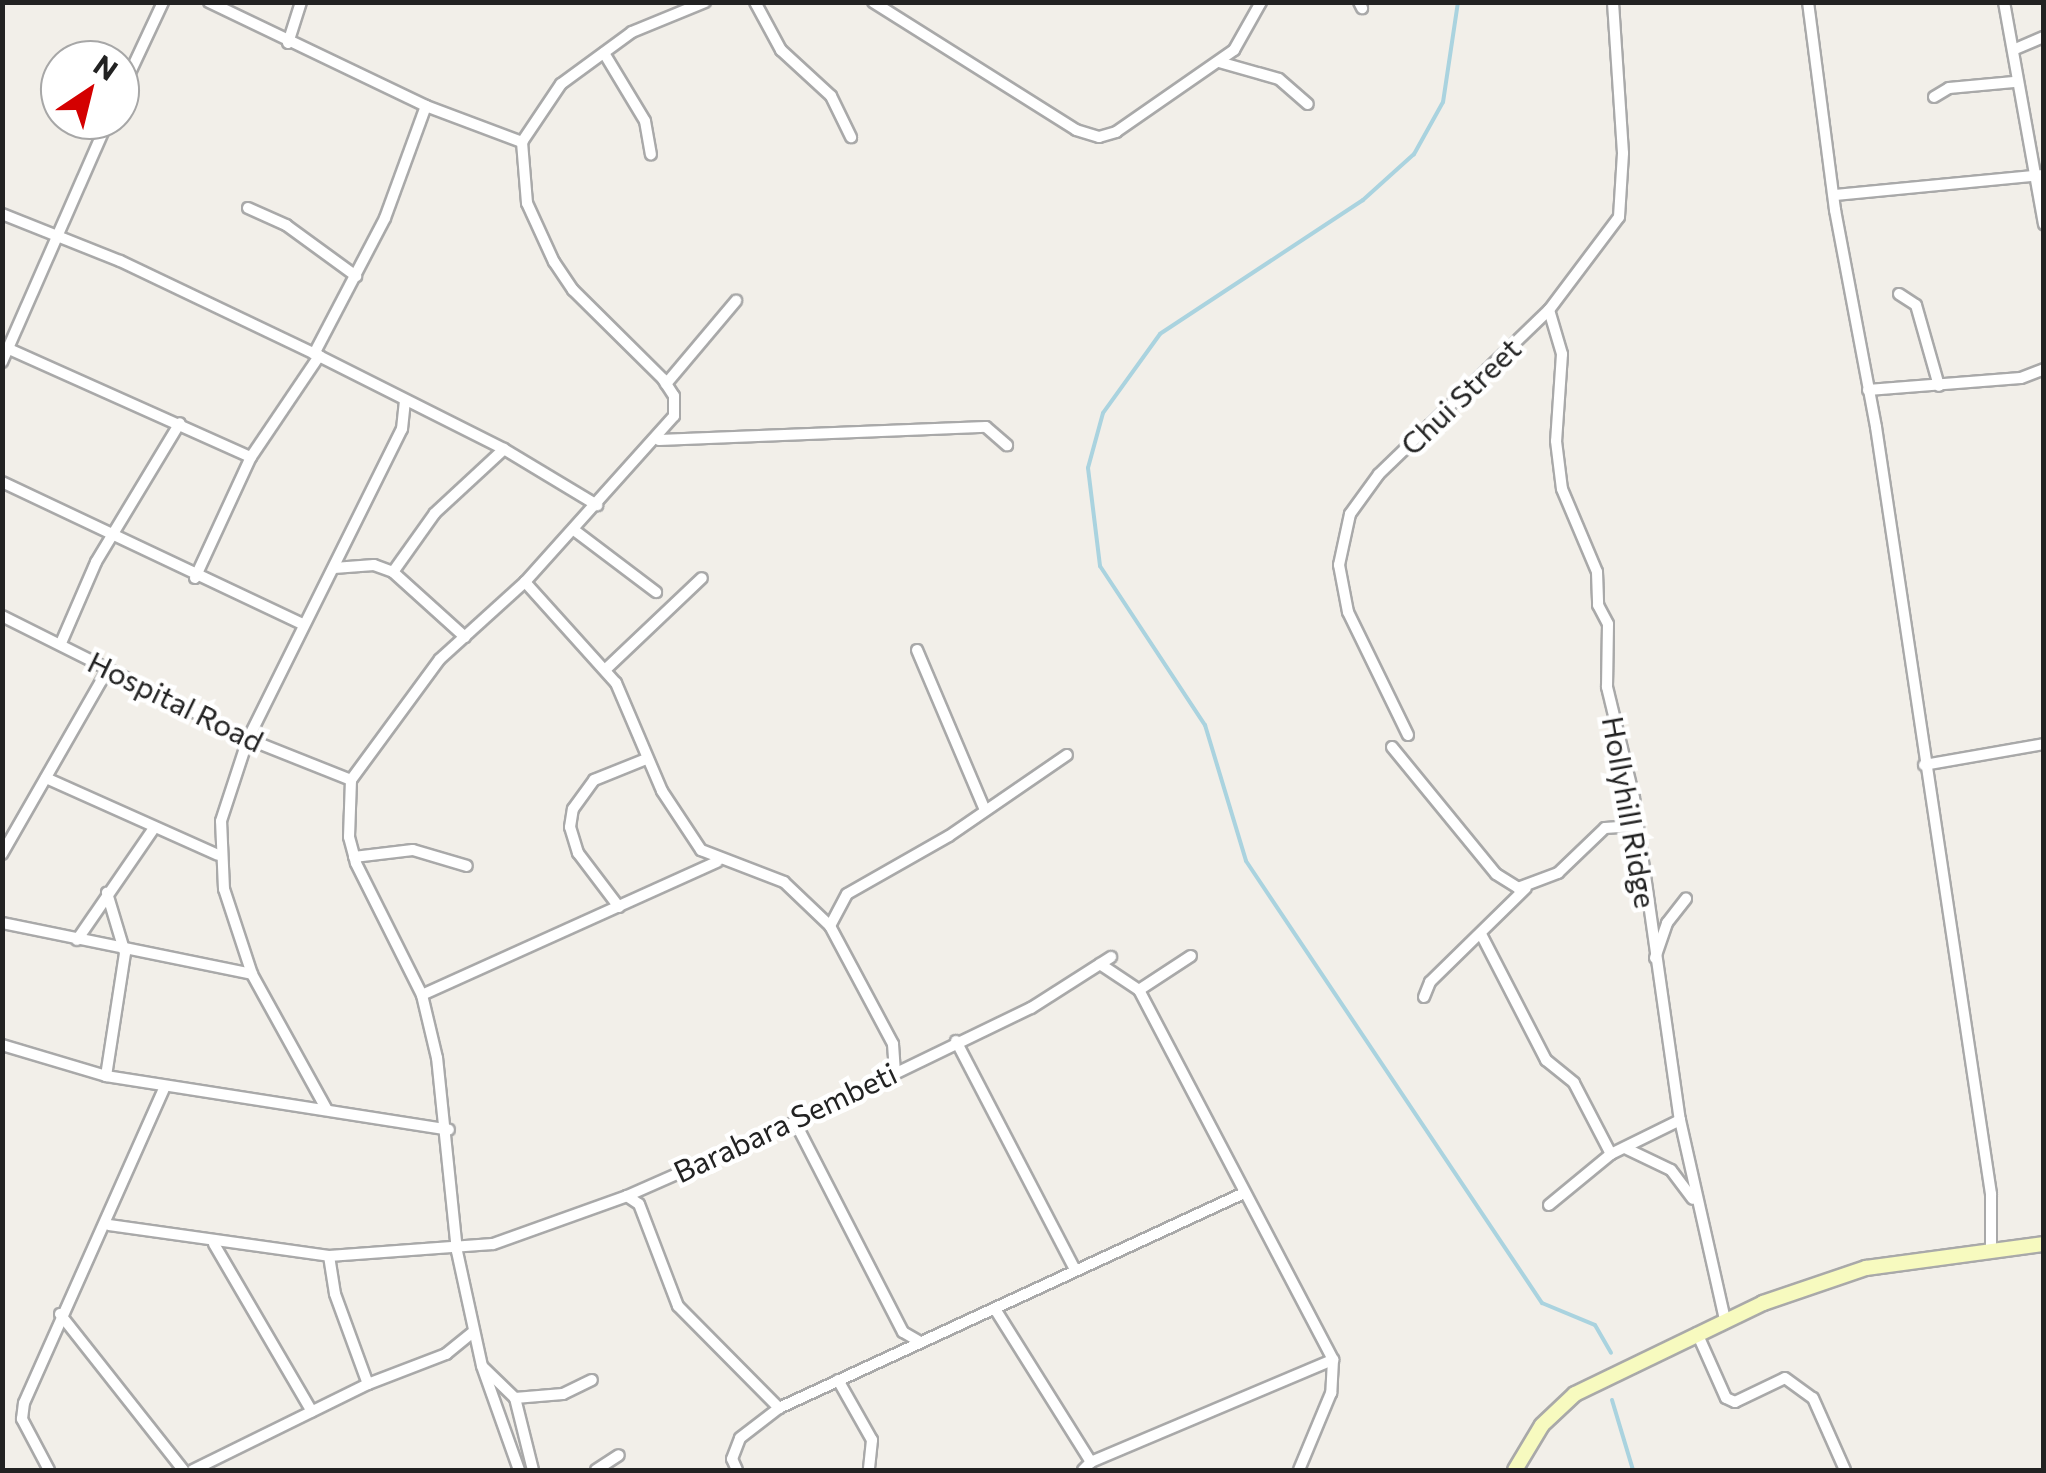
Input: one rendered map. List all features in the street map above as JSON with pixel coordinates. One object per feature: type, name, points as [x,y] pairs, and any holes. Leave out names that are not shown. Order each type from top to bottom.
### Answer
[{"type":"street","points":[[140,51],[163,2]]},
{"type":"street","points":[[209,2],[426,106],[522,142]]},
{"type":"street","points":[[288,42],[301,2]]},
{"type":"street","points":[[520,1470],[473,1332],[457,1251],[448,1130],[422,995],[354,857],[351,780],[440,660],[525,582],[658,440],[674,416],[666,384],[573,290],[554,262],[527,203],[522,142],[561,84],[632,32],[704,2]]},
{"type":"street","points":[[755,2],[781,50],[831,96],[851,137]]},
{"type":"street","points":[[873,2],[1076,130],[1099,136],[1116,132],[1219,62],[1246,35],[1261,2]]},
{"type":"street","name":"Chui Street","points":[[1408,734],[1348,612],[1338,565],[1350,514],[1379,474],[1548,310],[1618,217],[1618,58],[1613,2]]},
{"type":"street","points":[[1808,2],[1991,1194],[1991,1252]]},
{"type":"street","points":[[2004,2],[2014,82],[2039,176],[2044,224]]},
{"type":"street","points":[[2013,50],[2044,38]]},
{"type":"street","points":[[604,53],[645,121],[651,154]]},
{"type":"street","points":[[1219,62],[1279,78],[1308,104]]},
{"type":"street","points":[[1934,97],[1949,88],[2014,82]]},
{"type":"street","points":[[195,578],[252,457],[317,355],[356,276],[426,106]]},
{"type":"street","points":[[2,362],[99,140]]},
{"type":"street","points":[[1835,196],[2039,176]]},
{"type":"street","points":[[248,208],[286,225],[356,276]]},
{"type":"street","points":[[2,214],[53,239],[120,261],[317,355],[504,449],[597,506]]},
{"type":"street","points":[[1899,294],[1916,305],[1938,386]]},
{"type":"street","points":[[666,384],[736,301]]},
{"type":"street","name":"Hollyhill Ridge","points":[[1548,310],[1562,354],[1556,441],[1562,490],[1597,572],[1598,605],[1608,624],[1607,686],[1634,826],[1680,1120],[1725,1320]]},
{"type":"street","points":[[8,349],[252,457]]},
{"type":"street","points":[[1868,390],[2022,378],[2044,369]]},
{"type":"street","points":[[327,1110],[252,974],[218,856],[221,821],[248,739],[402,428],[405,400]]},
{"type":"street","points":[[61,643],[114,538],[180,423]]},
{"type":"street","points":[[658,440],[986,427],[1007,445]]},
{"type":"street","points":[[393,572],[435,513],[504,449]]},
{"type":"street","points":[[2,482],[195,578],[302,624]]},
{"type":"street","points":[[574,530],[656,592]]},
{"type":"street","points":[[334,568],[374,565],[393,572],[465,637]]},
{"type":"street","points":[[606,669],[702,578]]},
{"type":"street","points":[[525,582],[606,669],[646,759],[701,850],[717,862],[784,882],[830,926],[893,1044],[895,1070]]},
{"type":"street","name":"Hospital Road","points":[[2,616],[248,739],[351,780]]},
{"type":"street","points":[[918,650],[985,810]]},
{"type":"street","points":[[2,854],[108,669]]},
{"type":"street","points":[[1924,765],[2044,744]]},
{"type":"street","points":[[1392,747],[1496,874],[1526,888]]},
{"type":"street","points":[[830,926],[847,894],[1067,756]]},
{"type":"street","points":[[619,906],[578,853],[570,827],[573,810],[594,780],[646,759]]},
{"type":"street","points":[[46,778],[218,856]]},
{"type":"street","points":[[1424,997],[1430,982],[1482,936],[1526,888],[1558,873],[1604,828],[1634,826]]},
{"type":"street","points":[[77,940],[154,828]]},
{"type":"street","points":[[354,857],[413,850],[467,866]]},
{"type":"street","points":[[422,995],[717,862]]},
{"type":"street","points":[[106,1076],[126,953],[108,893]]},
{"type":"street","points":[[1655,958],[1668,923],[1686,899]]},
{"type":"street","points":[[2,923],[126,953],[252,974]]},
{"type":"street","points":[[1482,936],[1546,1060],[1574,1084],[1610,1154]]},
{"type":"street","points":[[1140,990],[1190,956]]},
{"type":"street","name":"Barabara Sembeti","points":[[108,1225],[214,1244],[329,1256],[457,1251],[493,1244],[627,1196],[795,1122],[895,1070],[1031,1008],[1112,957]]},
{"type":"street","points":[[1100,964],[1140,990],[1334,1360],[1331,1394],[1299,1470]]},
{"type":"street","points":[[956,1041],[1075,1270]]},
{"type":"street","points":[[2,1045],[106,1076],[448,1130]]},
{"type":"street","points":[[50,1470],[22,1419],[60,1314],[108,1225],[165,1086]]},
{"type":"street","points":[[1549,1204],[1610,1154],[1680,1120]]},
{"type":"street","points":[[795,1122],[903,1332],[920,1342]]},
{"type":"street","points":[[1624,1148],[1671,1170],[1697,1205]]},
{"type":"street","points":[[737,1470],[732,1459],[740,1438],[779,1408],[1244,1194]]},
{"type":"street","points":[[627,1196],[639,1204],[678,1306],[779,1408]]},
{"type":"street","points":[[214,1244],[312,1412]]},
{"type":"street","points":[[1514,1470],[1542,1426],[1575,1394],[1725,1320],[1866,1268],[2044,1244]]},
{"type":"street","points":[[329,1256],[335,1294],[368,1384]]},
{"type":"street","points":[[995,1309],[1087,1466],[1334,1360]]},
{"type":"street","points":[[60,1314],[183,1470]]},
{"type":"street","points":[[193,1470],[368,1384],[446,1354],[473,1332]]},
{"type":"street","points":[[1698,1333],[1726,1398],[1735,1402],[1785,1378],[1813,1398],[1845,1470]]},
{"type":"street","points":[[482,1366],[515,1398],[533,1470]]},
{"type":"street","points":[[515,1398],[563,1394],[592,1380]]},
{"type":"street","points":[[838,1380],[872,1440],[870,1470]]},
{"type":"street","points":[[596,1470],[619,1456]]},
{"type":"waterway","points":[[1458,2],[1443,102],[1414,154],[1363,200],[1160,334],[1103,413],[1088,468],[1100,566],[1205,725],[1246,861],[1542,1303],[1595,1325],[1611,1353]]},
{"type":"waterway","points":[[1612,1400],[1633,1470]]}]
